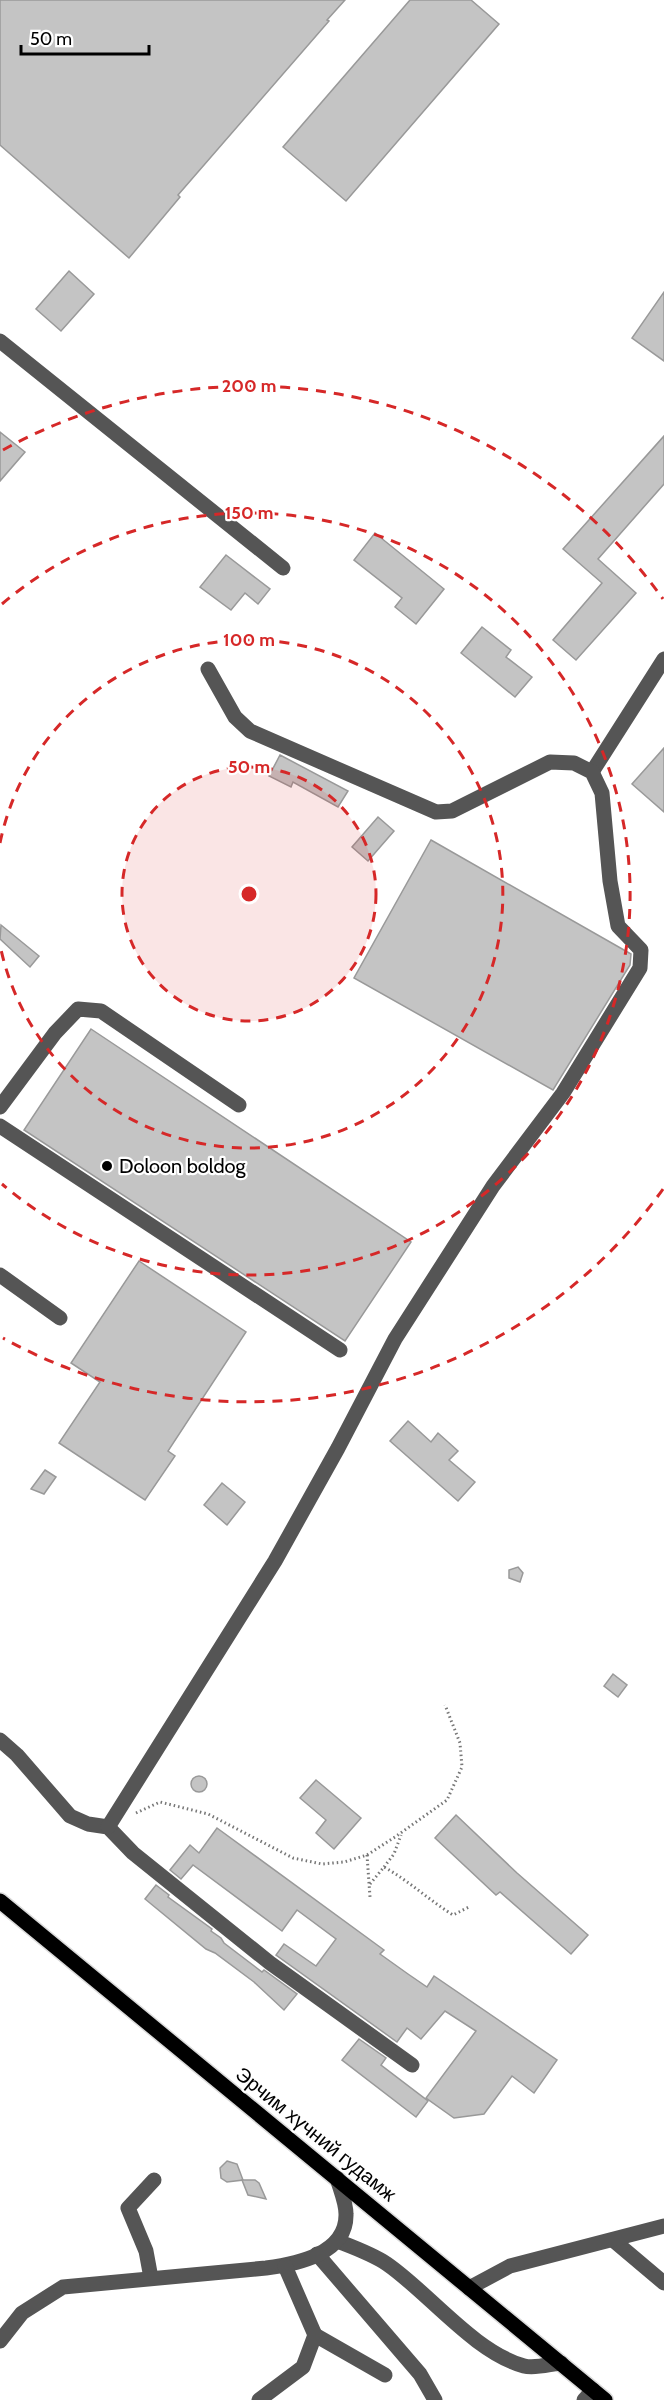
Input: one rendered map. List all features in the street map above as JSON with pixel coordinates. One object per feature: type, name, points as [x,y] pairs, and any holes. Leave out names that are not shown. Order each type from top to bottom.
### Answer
[{"type":"main road","name":"Эрчим хүчний гудамж","points":[[0,1901],[561,2363],[588,2395],[605,2400]]},
{"type":"street","points":[[0,341],[283,568]]},
{"type":"street","points":[[592,772],[664,659]]},
{"type":"street","points":[[108,1827],[275,1561],[395,1339],[493,1186],[563,1093],[640,968],[641,950],[618,926],[610,881],[602,793],[592,772],[574,763],[550,762],[452,811],[436,812],[250,731],[235,717],[208,669]]},
{"type":"street","points":[[0,1107],[55,1033],[78,1009],[101,1011],[239,1105]]},
{"type":"street","points":[[0,1125],[340,1350]]},
{"type":"street","points":[[0,1275],[60,1318]]},
{"type":"street","points":[[0,1740],[17,1755],[70,1816],[88,1824],[108,1827],[133,1853],[270,1963],[412,2065]]},
{"type":"street","points":[[0,2341],[22,2313],[63,2287],[285,2266],[317,2254],[337,2241],[346,2224],[346,2212],[337,2178]]},
{"type":"street","points":[[151,2278],[146,2251],[129,2208],[154,2180]]},
{"type":"street","points":[[469,2288],[510,2266],[664,2226]]},
{"type":"street","points":[[613,2240],[664,2282]]},
{"type":"street","points":[[337,2241],[369,2253],[388,2265],[453,2321],[493,2351],[526,2367],[561,2363]]},
{"type":"street","points":[[317,2254],[420,2374],[435,2400]]},
{"type":"street","points":[[285,2266],[315,2335],[385,2375]]},
{"type":"street","points":[[259,2400],[303,2367],[315,2335]]},
{"type":"path","points":[[133,1814],[160,1802],[208,1814],[293,1857],[322,1864],[344,1862],[367,1854],[447,1800],[462,1767],[460,1743],[445,1705]]},
{"type":"path","points":[[370,1884],[394,1854],[401,1833]]},
{"type":"path","points":[[367,1854],[370,1897]]},
{"type":"path","points":[[384,1867],[417,1887],[453,1916],[469,1907]]},
{"type":"building","points":[[0,0],[345,0],[178,195],[180,197],[129,258],[0,145]]},
{"type":"building","points":[[410,0],[471,0],[499,24],[346,201],[283,147]]},
{"type":"building","points":[[69,271],[94,294],[61,331],[36,309]]},
{"type":"building","points":[[664,292],[664,361],[632,338]]},
{"type":"building","points":[[0,432],[25,452],[0,481]]},
{"type":"building","points":[[664,436],[664,484],[598,559],[636,593],[576,660],[553,640],[602,583],[563,549]]},
{"type":"building","points":[[375,533],[444,589],[416,624],[395,607],[402,598],[354,560]]},
{"type":"building","points":[[226,555],[270,589],[258,604],[245,593],[231,610],[200,587]]},
{"type":"building","points":[[482,627],[511,650],[506,657],[532,677],[515,697],[461,653]]},
{"type":"building","points":[[664,748],[664,812],[632,784]]},
{"type":"building","points":[[280,755],[348,791],[338,807],[293,782],[291,787],[269,776]]},
{"type":"building","points":[[378,817],[394,831],[368,861],[352,847]]},
{"type":"building","points":[[431,840],[631,954],[630,965],[553,1090],[354,978]]},
{"type":"building","points":[[1,925],[39,956],[30,967],[0,939]]},
{"type":"building","points":[[91,1029],[411,1242],[345,1341],[24,1130]]},
{"type":"building","points":[[139,1261],[246,1332],[168,1451],[175,1456],[145,1500],[59,1443],[100,1382],[71,1363]]},
{"type":"building","points":[[408,1421],[431,1442],[438,1433],[458,1451],[449,1460],[475,1482],[458,1501],[390,1441]]},
{"type":"building","points":[[45,1470],[56,1477],[44,1494],[31,1489]]},
{"type":"building","points":[[222,1483],[245,1502],[227,1525],[204,1505]]},
{"type":"building","points":[[518,1567],[523,1573],[520,1582],[509,1578],[509,1570]]},
{"type":"building","points":[[613,1674],[627,1685],[618,1697],[604,1686]]},
{"type":"building","points":[[199,1776],[205,1778],[207,1784],[205,1790],[199,1792],[193,1790],[191,1784],[193,1778]]},
{"type":"building","points":[[316,1780],[361,1818],[334,1849],[316,1833],[326,1820],[300,1798]]},
{"type":"building","points":[[456,1815],[517,1873],[588,1935],[571,1954],[500,1892],[496,1895],[435,1838]]},
{"type":"building","points":[[217,1828],[384,1950],[380,1954],[427,1987],[434,1976],[557,2060],[534,2093],[512,2076],[484,2114],[454,2118],[426,2098],[476,2031],[445,2011],[421,2039],[407,2028],[397,2042],[276,1955],[284,1944],[316,1966],[336,1939],[297,1910],[282,1931],[193,1865],[181,1879],[170,1870],[190,1845],[199,1853]]},
{"type":"building","points":[[156,1885],[169,1895],[168,1897],[212,1929],[211,1931],[224,1943],[262,1972],[264,1970],[297,1994],[284,2010],[254,1982],[215,1953],[206,1949],[145,1899]]},
{"type":"building","points":[[359,2039],[386,2058],[381,2065],[428,2101],[416,2117],[342,2060]]},
{"type":"building","points":[[227,2161],[237,2164],[243,2180],[227,2182],[221,2178],[220,2168]]},
{"type":"building","points":[[242,2180],[255,2180],[259,2183],[266,2199],[248,2195]]},
{"type":"place","name":"Doloon boldog","points":[[107,1166]]}]
